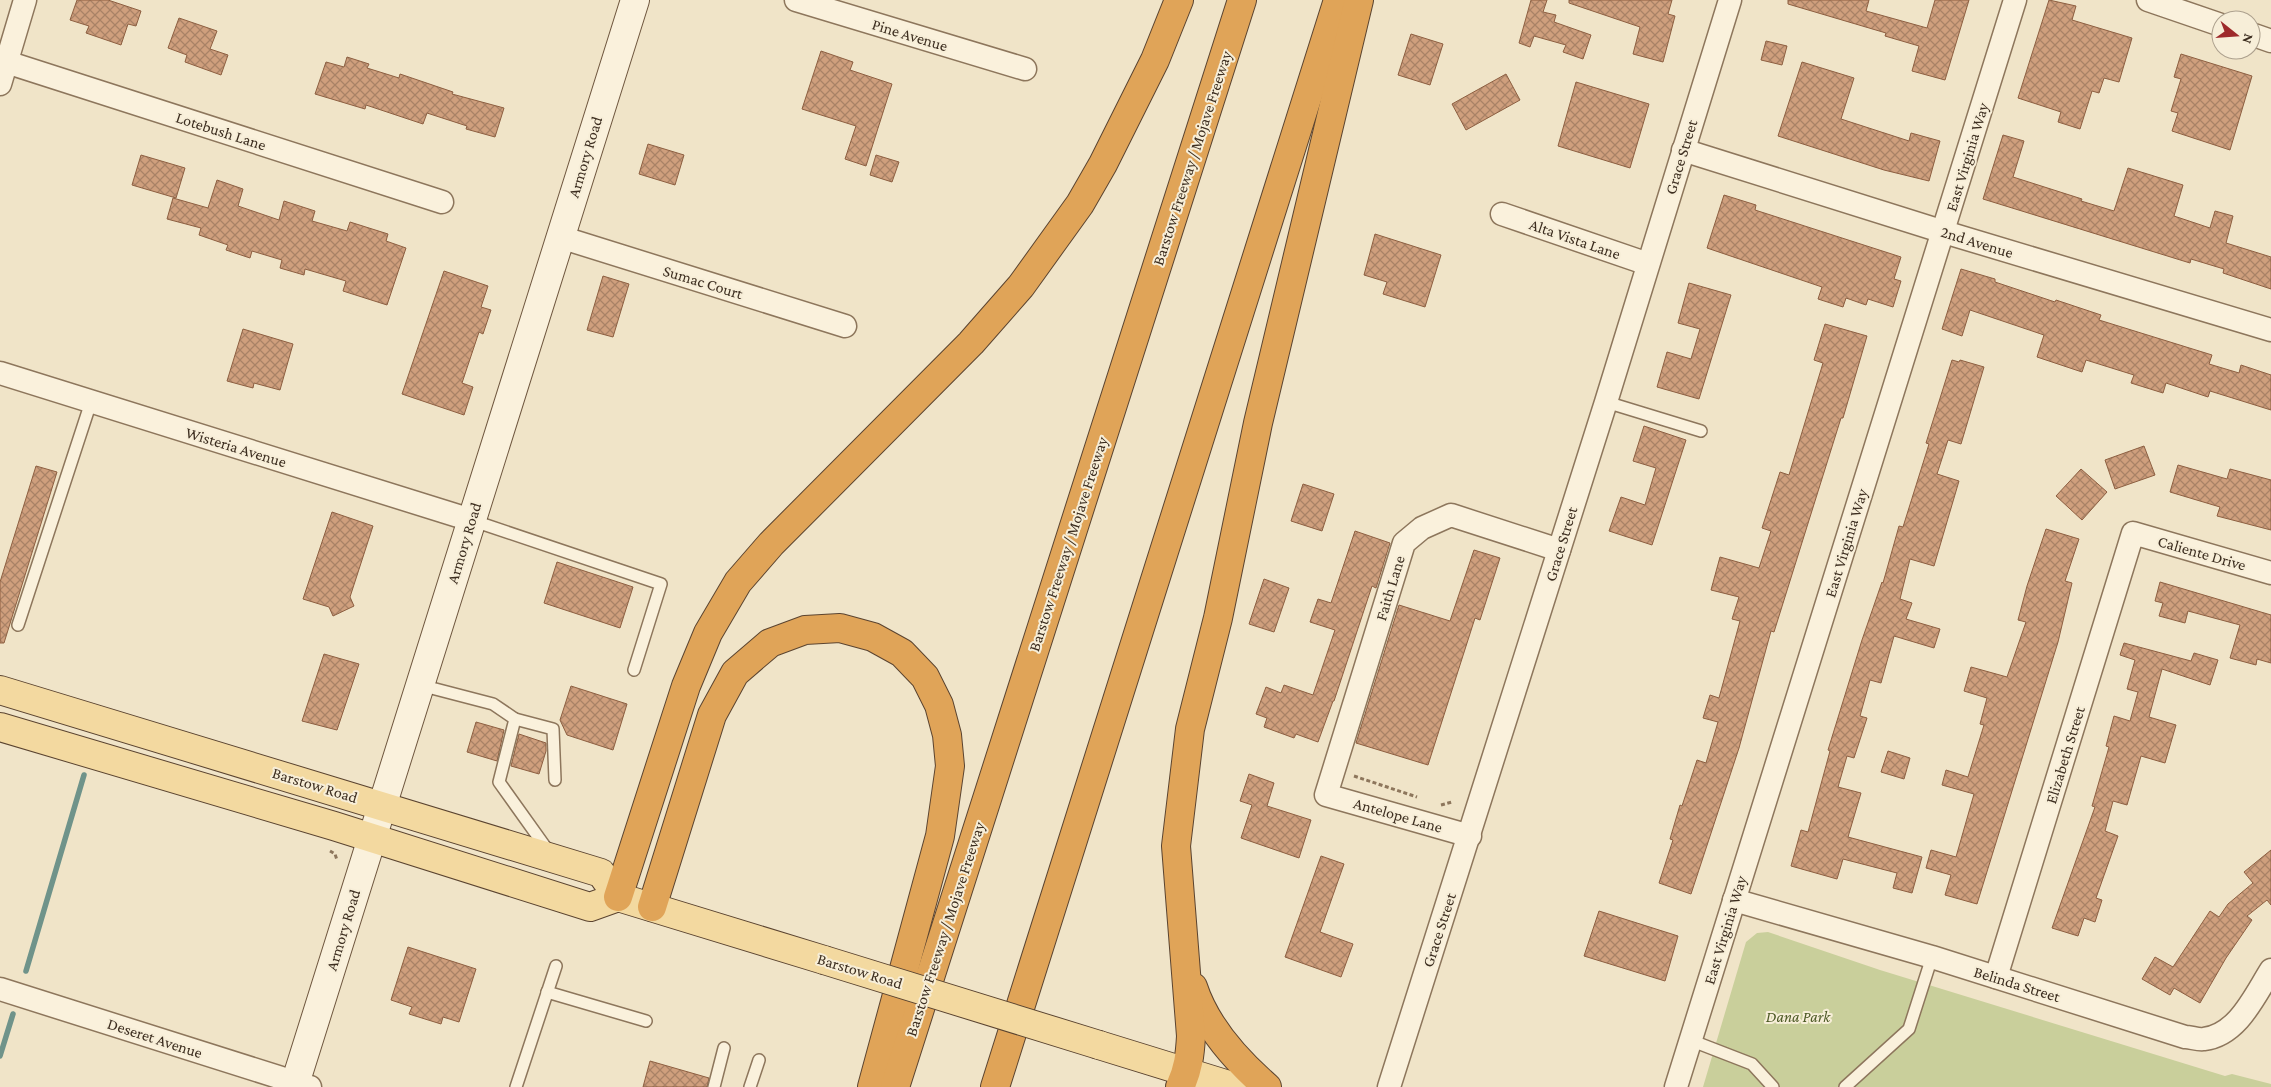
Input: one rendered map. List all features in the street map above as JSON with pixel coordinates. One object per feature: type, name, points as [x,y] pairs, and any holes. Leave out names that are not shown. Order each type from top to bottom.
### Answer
[{"type":"highway","points":[[618,897],[686,686],[708,633],[738,582],[770,544],[971,343],[1021,286],[1080,204],[1103,164],[1155,60],[1180,0]]},
{"type":"highway","name":"Barstow Freeway / Mojave Freeway","points":[[894,1087],[1242,0]]},
{"type":"highway","points":[[994,1087],[1338,0]]},
{"type":"highway","points":[[1183,1080],[1190,1055],[1191,1036],[1176,846],[1190,730],[1218,618],[1258,423],[1359,0]]},
{"type":"highway","points":[[652,907],[712,714],[735,673],[770,643],[805,630],[840,628],[873,637],[902,653],[925,677],[939,705],[947,735],[950,766],[940,836],[872,1087]]},
{"type":"highway","points":[[1185,962],[1195,994],[1209,1022],[1228,1049],[1248,1071],[1267,1087]]},
{"type":"main road","name":"Barstow Road","points":[[0,690],[601,873],[618,897],[1099,1045],[1183,1080],[1235,1087]]},
{"type":"main road","points":[[0,727],[372,838],[590,907],[618,897]]},
{"type":"street","points":[[0,84],[4,61],[26,0]]},
{"type":"street","name":"Armory Road","points":[[299,1085],[382,805],[635,0]]},
{"type":"street","name":"Pine Avenue","points":[[796,0],[1025,69]]},
{"type":"street","name":"Grace Street","points":[[1389,1087],[1470,836],[1730,0]]},
{"type":"street","name":"East Virginia Way","points":[[1676,1087],[2016,0]]},
{"type":"street","points":[[2148,0],[2211,22]]},
{"type":"street","name":"Lotebush Lane","points":[[4,61],[442,202]]},
{"type":"street","name":"2nd Avenue","points":[[1683,150],[1944,232],[2271,330]]},
{"type":"street","name":"Alta Vista Lane","points":[[1502,214],[1648,264]]},
{"type":"street","name":"Sumac Court","points":[[560,237],[845,326]]},
{"type":"street","name":"Wisteria Avenue","points":[[0,374],[471,520]]},
{"type":"street","name":"Faith Lane","points":[[1326,795],[1404,543],[1422,528],[1451,514],[1559,550]]},
{"type":"street","name":"Caliente Drive","points":[[2133,533],[2271,573]]},
{"type":"street","name":"Elizabeth Street","points":[[1996,977],[2133,533]]},
{"type":"street","name":"Antelope Lane","points":[[1326,795],[1470,836]]},
{"type":"street","name":"Belinda Street","points":[[1734,900],[1932,957],[2185,1037],[2204,1039],[2226,1031],[2241,1017],[2271,970]]},
{"type":"street","name":"Deseret Avenue","points":[[0,989],[299,1085]]},
{"type":"lane","points":[[18,625],[91,402]]},
{"type":"lane","points":[[1606,402],[1701,431]]},
{"type":"lane","points":[[471,520],[661,584],[634,670]]},
{"type":"lane","points":[[420,685],[492,704],[515,718],[553,729],[555,780]]},
{"type":"lane","points":[[515,718],[500,782],[555,859]]},
{"type":"lane","points":[[1845,1087],[1909,1029],[1932,957]]},
{"type":"lane","points":[[516,1087],[556,966]]},
{"type":"lane","points":[[547,992],[646,1022]]},
{"type":"lane","points":[[1690,1040],[1752,1064],[1773,1087]]},
{"type":"lane","points":[[714,1087],[724,1048]]},
{"type":"lane","points":[[750,1087],[759,1060]]},
{"type":"path","points":[[1348,774],[1424,799]]},
{"type":"path","points":[[1433,802],[1443,806],[1452,802]]},
{"type":"green space","name":"Dana Park","points":[[1768,932],[1880,970],[2225,1076],[2232,1074],[2271,1084],[2271,1087],[1703,1087],[1746,942],[1757,933]]},
{"type":"building","points":[[77,0],[108,0],[141,11],[136,26],[128,24],[121,45],[86,33],[89,26],[70,20]]},
{"type":"building","points":[[1531,0],[1547,0],[1543,12],[1556,15],[1554,22],[1591,35],[1583,59],[1563,52],[1566,45],[1534,36],[1530,47],[1519,43]]},
{"type":"building","points":[[1569,0],[1672,0],[1668,14],[1675,16],[1663,62],[1633,54],[1640,27],[1569,3]]},
{"type":"building","points":[[1788,0],[1869,0],[1866,11],[1927,28],[1935,0],[1969,0],[1945,80],[1912,71],[1919,46],[1885,36],[1886,33],[1788,4]]},
{"type":"building","points":[[2049,0],[2076,6],[2072,20],[2132,38],[2119,82],[2104,78],[2099,93],[2092,91],[2080,129],[2058,122],[2061,112],[2018,98]]},
{"type":"building","points":[[179,18],[217,31],[210,49],[228,55],[221,75],[185,62],[187,55],[168,48]]},
{"type":"building","points":[[1411,34],[1443,44],[1430,85],[1398,75]]},
{"type":"building","points":[[1766,41],[1787,46],[1782,65],[1761,60]]},
{"type":"building","points":[[821,51],[853,62],[850,70],[892,84],[866,166],[845,159],[856,126],[802,109]]},
{"type":"building","points":[[2181,54],[2252,76],[2230,150],[2172,131],[2178,113],[2171,111],[2181,79],[2174,77]]},
{"type":"building","points":[[347,57],[369,64],[367,68],[399,78],[400,74],[453,92],[452,94],[504,108],[495,137],[466,129],[467,126],[427,113],[423,124],[366,105],[365,109],[315,94],[326,62],[344,67]]},
{"type":"building","points":[[1802,62],[1854,78],[1841,119],[1909,141],[1911,133],[1940,141],[1929,181],[1884,170],[1778,136]]},
{"type":"building","points":[[1506,74],[1520,100],[1466,130],[1452,104]]},
{"type":"building","points":[[1576,82],[1649,104],[1630,168],[1558,146]]},
{"type":"building","points":[[2003,135],[2024,141],[2013,177],[2114,211],[2128,168],[2183,185],[2174,216],[2210,228],[2215,211],[2233,216],[2226,243],[2271,257],[2271,289],[2223,273],[2224,269],[2191,259],[2190,263],[1983,199]]},
{"type":"building","points":[[648,144],[684,155],[675,185],[639,174]]},
{"type":"building","points":[[141,155],[185,168],[176,198],[132,185]]},
{"type":"building","points":[[876,155],[899,162],[892,182],[870,175]]},
{"type":"building","points":[[217,180],[243,189],[238,206],[279,220],[284,201],[315,211],[312,221],[347,231],[350,222],[388,234],[386,241],[406,248],[387,305],[343,291],[346,281],[305,269],[304,275],[280,268],[282,260],[252,251],[250,258],[226,250],[228,245],[199,235],[201,228],[167,219],[173,198],[208,208]]},
{"type":"building","points":[[1724,195],[1756,205],[1755,210],[1901,257],[1894,279],[1901,281],[1893,307],[1868,299],[1866,305],[1846,298],[1843,307],[1818,299],[1822,287],[1707,248]]},
{"type":"building","points":[[1375,234],[1441,255],[1425,307],[1383,294],[1387,282],[1364,275]]},
{"type":"building","points":[[1961,269],[1995,279],[1995,282],[2055,302],[2056,300],[2101,315],[2099,320],[2212,355],[2209,364],[2239,373],[2241,365],[2271,375],[2271,410],[2210,391],[2208,397],[2166,383],[2163,393],[2131,383],[2134,375],[2086,360],[2082,372],[2037,357],[2044,335],[1970,310],[1962,336],[1942,329]]},
{"type":"building","points":[[444,271],[488,286],[481,307],[491,310],[483,334],[479,332],[462,383],[473,387],[464,415],[402,394]]},
{"type":"building","points":[[603,276],[629,284],[613,337],[587,330]]},
{"type":"building","points":[[1689,283],[1731,295],[1699,399],[1657,387],[1667,352],[1691,359],[1700,329],[1678,323]]},
{"type":"building","points":[[1825,324],[1867,336],[1843,418],[1841,418],[1774,632],[1771,631],[1739,748],[1691,894],[1659,883],[1673,840],[1670,839],[1680,805],[1682,806],[1697,760],[1706,763],[1718,722],[1703,718],[1710,695],[1719,698],[1740,621],[1732,619],[1739,597],[1711,590],[1720,557],[1759,568],[1771,531],[1762,528],[1780,472],[1789,475],[1823,363],[1814,360]]},
{"type":"building","points":[[243,329],[293,344],[280,390],[254,383],[253,388],[227,381]]},
{"type":"building","points":[[1952,360],[1959,362],[1960,360],[1984,367],[1961,444],[1948,440],[1937,474],[1959,481],[1934,566],[1910,559],[1900,599],[1912,603],[1906,619],[1940,629],[1934,648],[1894,636],[1881,683],[1870,680],[1860,716],[1867,718],[1854,758],[1847,756],[1838,787],[1861,793],[1848,837],[1922,857],[1912,893],[1893,888],[1897,873],[1843,859],[1837,879],[1791,866],[1801,830],[1808,832],[1830,751],[1828,750],[1862,640],[1883,583],[1899,526],[1903,527],[1929,444],[1926,443]]},
{"type":"building","points":[[1644,426],[1686,440],[1652,545],[1609,531],[1621,497],[1645,505],[1656,468],[1633,461]]},
{"type":"building","points":[[2144,446],[2155,475],[2115,489],[2105,460]]},
{"type":"building","points":[[2178,465],[2227,479],[2230,469],[2271,480],[2271,530],[2217,516],[2220,507],[2170,492]]},
{"type":"building","points":[[36,466],[57,472],[4,643],[0,643],[0,582]]},
{"type":"building","points":[[2081,469],[2107,492],[2082,520],[2056,496]]},
{"type":"building","points":[[1303,484],[1334,494],[1322,531],[1291,521]]},
{"type":"building","points":[[332,512],[373,526],[350,597],[354,606],[333,616],[329,607],[303,599]]},
{"type":"building","points":[[2046,529],[2079,539],[2065,581],[2072,583],[2058,642],[1977,904],[1945,895],[1951,875],[1926,868],[1931,850],[1956,857],[1974,794],[1942,785],[1946,770],[1968,777],[1984,725],[1980,724],[1987,698],[1964,691],[1971,667],[2007,677],[2026,622],[2018,620]]},
{"type":"building","points":[[1355,531],[1390,543],[1376,588],[1372,586],[1334,701],[1318,742],[1296,734],[1294,738],[1264,727],[1267,718],[1256,714],[1266,687],[1281,693],[1284,685],[1313,695],[1335,630],[1310,622],[1318,599],[1331,603]]},
{"type":"building","points":[[1474,550],[1500,558],[1480,620],[1475,618],[1428,765],[1356,743],[1399,605],[1450,621]]},
{"type":"building","points":[[557,562],[633,587],[620,628],[544,603]]},
{"type":"building","points":[[1264,579],[1289,588],[1274,632],[1249,624]]},
{"type":"building","points":[[2160,582],[2271,615],[2271,663],[2257,659],[2256,665],[2230,658],[2240,625],[2188,611],[2185,623],[2159,616],[2163,603],[2155,601]]},
{"type":"building","points":[[2124,643],[2191,661],[2194,653],[2218,660],[2210,685],[2162,669],[2149,717],[2176,725],[2165,763],[2141,756],[2127,805],[2113,801],[2105,831],[2118,836],[2096,898],[2102,900],[2095,922],[2084,918],[2078,936],[2052,928],[2095,807],[2092,806],[2109,747],[2106,746],[2114,716],[2130,721],[2138,692],[2127,689],[2135,660],[2120,655]]},
{"type":"building","points":[[324,654],[359,664],[337,730],[302,721]]},
{"type":"building","points":[[571,686],[627,704],[613,750],[567,735],[560,720]]},
{"type":"building","points":[[476,722],[504,730],[497,761],[467,752]]},
{"type":"building","points":[[519,734],[546,743],[546,751],[539,774],[511,766]]},
{"type":"building","points":[[1888,751],[1910,758],[1904,779],[1881,772]]},
{"type":"building","points":[[1249,774],[1274,783],[1267,806],[1311,820],[1299,858],[1241,838],[1252,805],[1240,801]]},
{"type":"building","points":[[2271,850],[2271,905],[2267,900],[2247,916],[2252,920],[2226,958],[2200,1003],[2174,988],[2170,995],[2142,979],[2155,957],[2173,967],[2210,911],[2219,917],[2228,904],[2253,883],[2244,872]]},
{"type":"building","points":[[1321,856],[1344,864],[1320,932],[1353,944],[1341,977],[1285,957]]},
{"type":"building","points":[[1599,911],[1678,936],[1665,981],[1584,956]]},
{"type":"building","points":[[408,947],[476,969],[459,1022],[443,1017],[441,1024],[409,1014],[412,1007],[391,1000]]},
{"type":"building","points":[[650,1061],[709,1078],[707,1087],[643,1087]]},
{"type":"waterway","points":[[26,971],[84,775]]},
{"type":"waterway","points":[[0,1056],[13,1014]]}]
